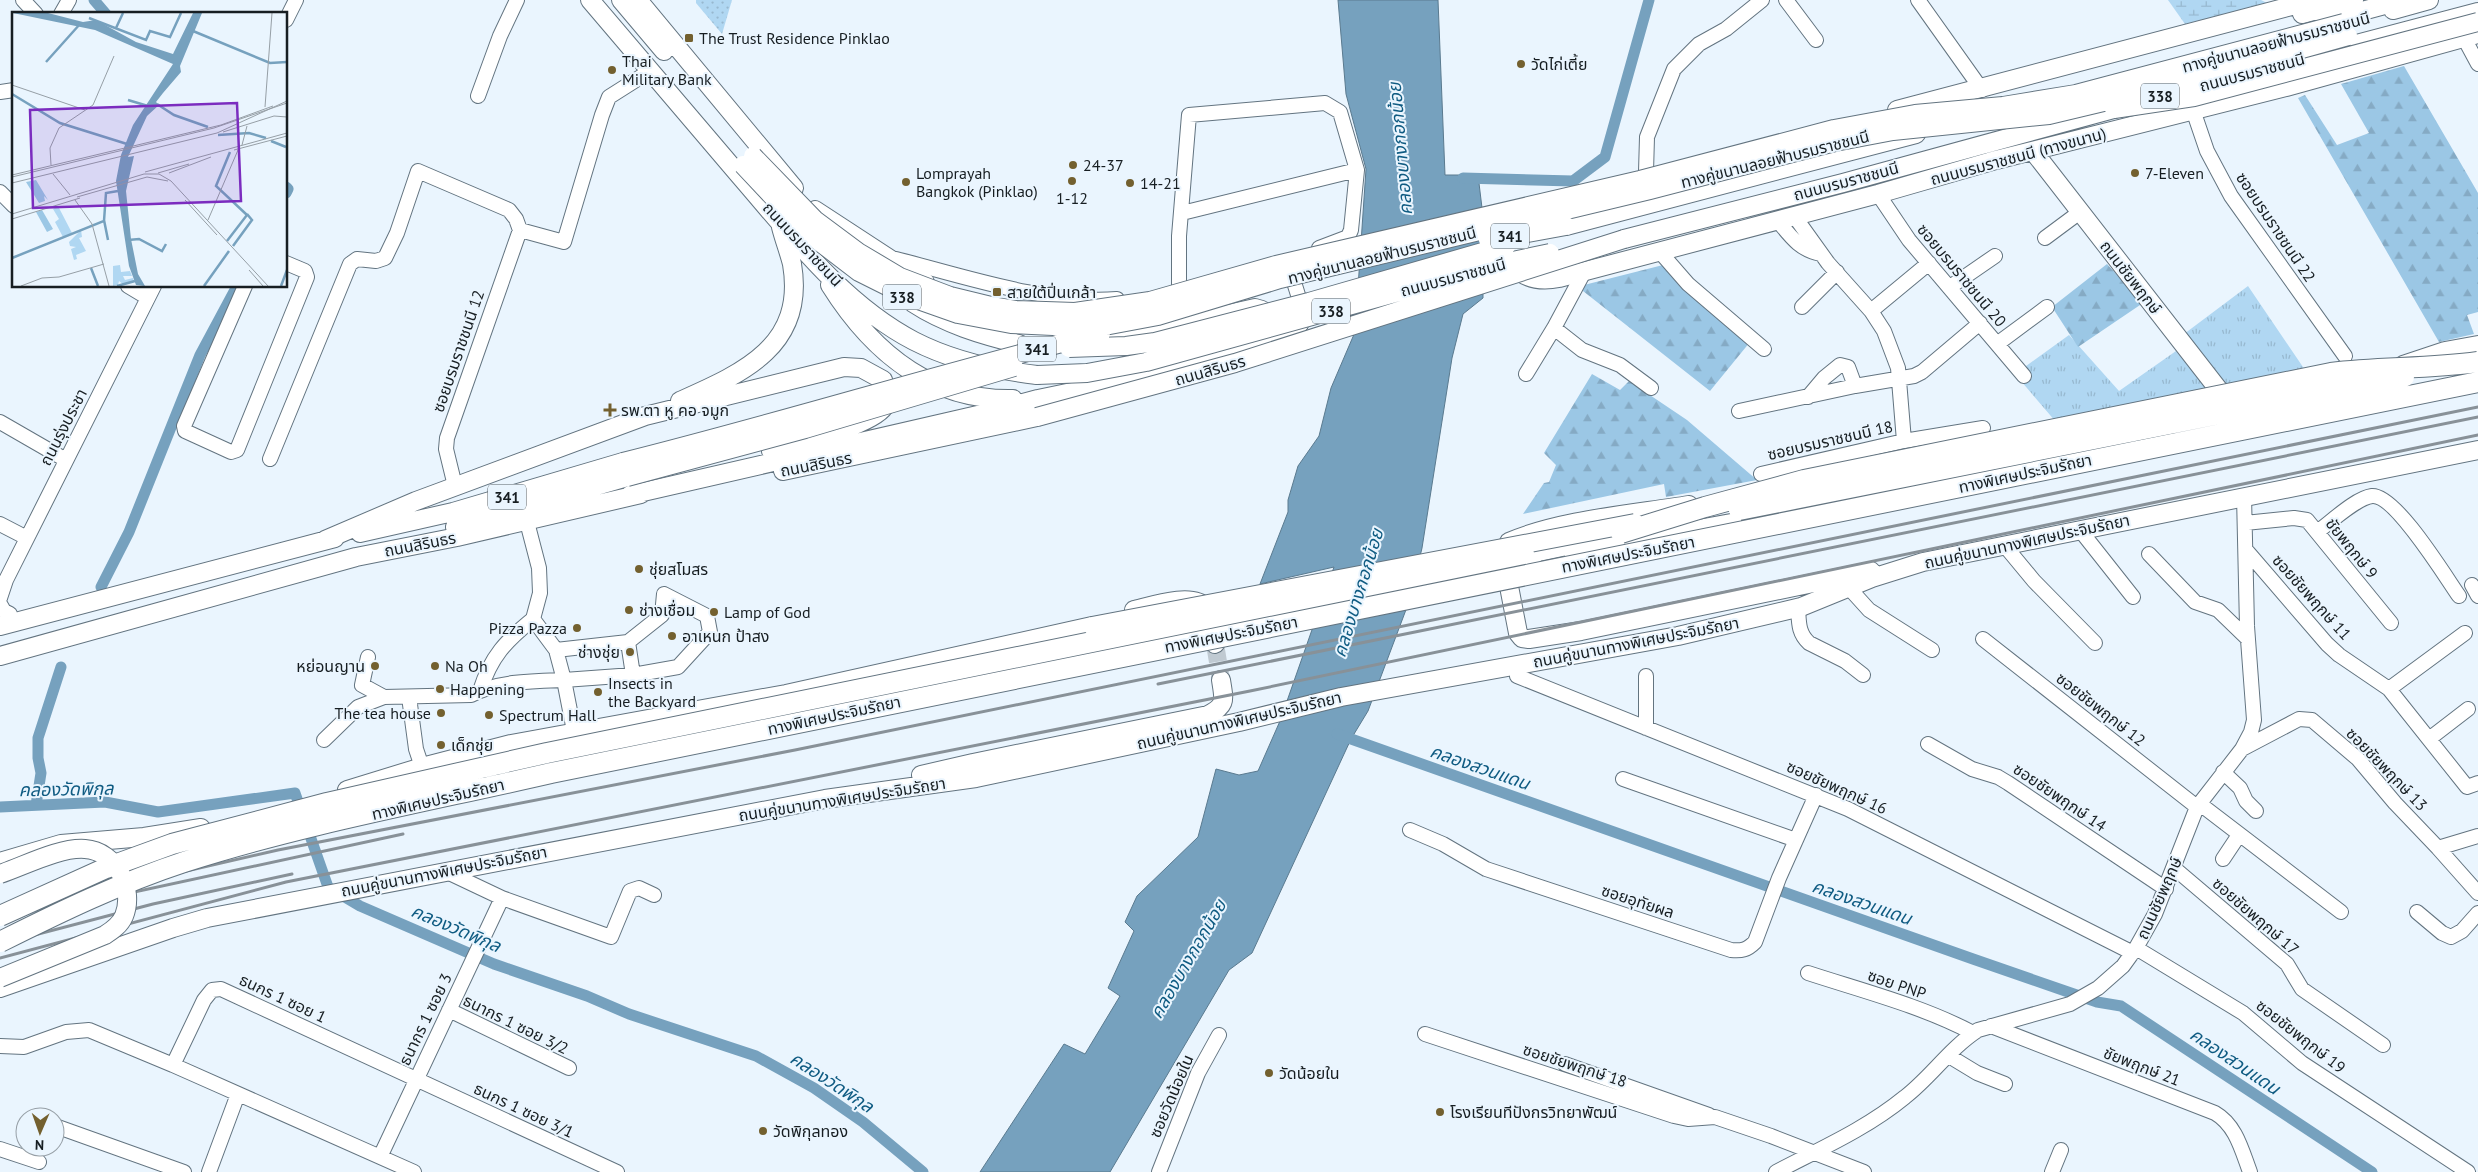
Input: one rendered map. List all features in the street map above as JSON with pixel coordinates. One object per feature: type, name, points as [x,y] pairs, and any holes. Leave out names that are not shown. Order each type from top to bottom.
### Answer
[{"type":"highway","name":"ทางพิเศษประจิมรัถยา","points":[[0,916],[106,868],[172,844],[318,805],[547,753],[1621,533],[2478,362]]},
{"type":"highway","name":"ทางพิเศษประจิมรัถยา","points":[[0,942],[66,908],[182,863],[244,844],[320,825],[649,753],[2478,382]]},
{"type":"main road","name":"ถนนบรมราชชนนี","points":[[590,0],[818,266],[866,308],[913,340],[943,354],[983,367],[1037,375],[1087,373],[1136,364],[1503,263],[1624,239],[1793,196],[2011,135],[2478,12]]},
{"type":"main road","name":"ทางคู่ขนานลอยฟ้าบรมราชชนนี","points":[[603,0],[757,180],[804,230],[859,272],[884,286],[931,305],[967,316],[1011,324],[1074,327],[1110,324],[1158,316],[1280,279],[1640,192],[1835,142],[1893,131],[2049,115],[2141,93],[2346,30],[2429,0]]},
{"type":"main road","name":"ทางคู่ขนานลอยฟ้าบรมราชชนนี","points":[[621,0],[753,156],[815,220],[836,237],[878,265],[926,288],[970,302],[1015,310],[1075,312],[1150,301],[1276,265],[1640,180],[1834,129],[1949,110],[2013,105],[2076,94],[2478,1]]},
{"type":"main road","name":"ถนนบรมราชชนนี","points":[[638,0],[714,94],[812,208],[863,262],[900,295],[941,319],[993,338],[1019,344],[1098,348],[1155,342],[1309,302],[1566,226],[1787,170],[2403,0]]},
{"type":"main road","points":[[1646,172],[1982,90],[2314,0]]},
{"type":"main road","points":[[1949,110],[2354,0]]},
{"type":"main road","points":[[2049,115],[2156,105],[2194,97],[2478,22]]},
{"type":"main road","name":"ถนนบรมราชชนนี (ทางขนาน)","points":[[1646,172],[1519,205],[1503,215],[1501,222],[1501,246],[1506,257],[1516,270],[1531,278],[1544,281],[1559,278],[1786,219],[1996,160],[2471,36]]},
{"type":"main road","points":[[1824,159],[1881,114]]},
{"type":"main road","name":"ถนนชัยพฤกษ์","points":[[2033,151],[2229,403]]},
{"type":"main road","points":[[1843,182],[1996,160]]},
{"type":"main road","points":[[630,495],[982,414],[1038,399],[1115,383],[1262,343],[1270,323],[1262,310],[1255,308],[1165,328],[1092,338],[1024,332],[959,304],[812,208]]},
{"type":"main road","points":[[325,540],[455,486],[645,416],[739,374],[758,360],[778,339],[790,316],[794,281],[792,263],[779,222]]},
{"type":"main road","name":"ถนนสิรินธร","points":[[3,615],[56,611],[325,540],[389,527],[517,494],[625,470],[737,433],[1023,352],[1453,246],[1566,226]]},
{"type":"main road","name":"ถนนสิรินธร","points":[[0,656],[356,557],[527,522],[630,495],[798,468],[1037,417],[1235,363],[1624,239]]},
{"type":"main road","points":[[818,266],[858,324],[880,347],[918,377],[946,390],[971,397],[1038,399]]},
{"type":"main road","points":[[356,557],[625,470],[805,429],[1103,340],[1158,316]]},
{"type":"main road","points":[[2248,407],[2252,422],[2250,427],[2242,433],[2227,432],[2220,421],[2222,409],[2229,403],[2239,402],[2248,407],[2349,384],[2426,356],[2478,345]]},
{"type":"main road","points":[[630,495],[858,424],[875,415],[884,407],[887,391],[883,380],[876,375],[861,368],[844,367],[645,416]]},
{"type":"main road","points":[[0,862],[60,844],[144,837],[190,830],[308,801],[493,748],[574,731],[786,694],[1092,626],[1686,514],[1824,500],[2220,421]]},
{"type":"main road","points":[[1923,562],[1581,631],[1529,639],[1522,638],[1518,633],[1506,576],[1510,568],[1516,563],[1532,559],[1826,506],[2220,421]]},
{"type":"main road","name":"ถนนคู่ขนานทางพิเศษประจิมรัถยา","points":[[0,988],[207,918],[342,890],[825,799],[976,778],[1239,722],[1341,697],[1678,636],[1798,608],[1850,589],[1872,578],[1923,562],[2478,450]]},
{"type":"main road","points":[[1824,500],[1689,505],[1564,526],[1525,535],[1509,542],[1500,554],[1501,584],[1511,638],[1522,644],[1555,644],[1872,578]]},
{"type":"main road","points":[[786,694],[882,664],[1188,599],[1198,602],[1205,607],[1215,644]]},
{"type":"main road","points":[[825,799],[974,763],[1208,716],[1220,709],[1224,701],[1221,680]]},
{"type":"main road","points":[[0,874],[62,852],[84,849],[94,850],[112,861],[125,884],[127,895],[124,916],[118,926],[105,935],[0,978]]},
{"type":"main road","points":[[0,968],[51,958],[104,952]]},
{"type":"street","points":[[23,0],[34,12]]},
{"type":"street","points":[[62,12],[69,0]]},
{"type":"street","points":[[288,16],[296,0]]},
{"type":"street","points":[[478,96],[500,36],[516,0]]},
{"type":"street","points":[[1646,172],[1647,137],[1674,69],[1699,44],[1726,29],[1762,0]]},
{"type":"street","points":[[1786,0],[1816,40]]},
{"type":"street","points":[[1918,0],[1982,90]]},
{"type":"street","points":[[2471,36],[2478,64]]},
{"type":"street","points":[[270,459],[350,264],[357,259],[376,261],[385,258],[397,233],[418,171],[509,210],[516,219],[520,230],[564,242],[609,97],[650,71]]},
{"type":"street","points":[[884,256],[1010,288],[1073,298],[1106,300],[1141,297],[1304,253],[1348,237],[1351,230],[1356,170],[1340,112],[1325,103],[1189,115],[1179,236],[1179,286]]},
{"type":"street","name":"ซอยบรมราชชนนี 22","points":[[2193,110],[2207,151],[2231,196],[2345,356]]},
{"type":"street","points":[[1182,213],[1356,170]]},
{"type":"street","points":[[0,192],[12,204]]},
{"type":"street","name":"ซอยบรมราชชนนี 20","points":[[1878,194],[1909,240],[2024,376]]},
{"type":"street","points":[[2045,238],[2080,212]]},
{"type":"street","name":"ซอยบรมราชชนนี 18","points":[[1761,474],[1904,441],[1899,379],[1894,351],[1879,321],[1821,254],[1818,246],[1786,219]]},
{"type":"street","name":"ซอยบรมราชชนนี 12","points":[[455,486],[446,449],[447,438],[520,230]]},
{"type":"street","points":[[1660,252],[1688,284],[1764,349]]},
{"type":"street","points":[[1293,279],[1304,253]]},
{"type":"street","points":[[1950,287],[1995,256]]},
{"type":"street","points":[[1262,343],[1290,334],[1299,329],[1303,322],[1303,311],[1293,279],[1268,262]]},
{"type":"street","points":[[1871,311],[1929,263]]},
{"type":"street","points":[[244,288],[184,426],[185,431],[231,452],[237,450],[307,277],[305,271],[288,264]]},
{"type":"street","points":[[1526,374],[1554,328],[1584,272]]},
{"type":"street","points":[[1802,307],[1837,272]]},
{"type":"street","points":[[136,288],[151,292]]},
{"type":"street","name":"ถนนรุ่งประชา","points":[[1,590],[151,292]]},
{"type":"street","points":[[1997,344],[2047,308]]},
{"type":"street","points":[[1739,412],[1855,386],[1899,379],[1922,372],[1980,323]]},
{"type":"street","points":[[1554,328],[1575,345],[1620,365],[1651,388]]},
{"type":"street","points":[[1808,398],[1824,378],[1840,365],[1848,367],[1855,386]]},
{"type":"street","points":[[0,422],[66,460]]},
{"type":"street","points":[[1904,441],[1983,428]]},
{"type":"street","name":"ถนนชัยพฤกษ์","points":[[1776,1172],[1815,1154],[1885,1113],[1907,1096],[1973,1033],[1991,1026],[2070,1004],[2098,988],[2123,966],[2135,951],[2166,890],[2199,805],[2242,749],[2254,720],[2248,638],[2244,496]]},
{"type":"street","points":[[2317,532],[2366,498],[2382,498],[2400,513],[2459,596]]},
{"type":"street","name":"ชัยพฤกษ์ 9","points":[[2245,523],[2307,520],[2391,623]]},
{"type":"street","points":[[480,691],[485,676],[506,641],[533,619],[540,593],[539,568],[527,522]]},
{"type":"street","points":[[0,524],[28,538]]},
{"type":"street","points":[[2080,530],[2133,597]]},
{"type":"street","points":[[2005,546],[2034,581],[2095,643]]},
{"type":"street","name":"ซอยชัยพฤกษ์ 11","points":[[2246,550],[2327,644],[2339,655],[2389,689],[2467,787],[2478,783]]},
{"type":"street","points":[[2149,554],[2195,602],[2218,610],[2248,638]]},
{"type":"street","points":[[1850,589],[1869,610],[1932,650]]},
{"type":"street","points":[[324,740],[358,707],[384,697],[471,695],[522,681],[633,675],[678,667],[710,632],[707,616],[664,594],[662,615],[628,642],[556,650]]},
{"type":"street","points":[[1798,608],[1801,634],[1804,639],[1845,661],[1863,674]]},
{"type":"street","points":[[533,619],[556,650],[574,731]]},
{"type":"street","points":[[2389,689],[2465,633]]},
{"type":"street","name":"ซอยชัยพฤกษ์ 12","points":[[1983,638],[2239,836],[2341,912]]},
{"type":"street","points":[[628,642],[633,675]]},
{"type":"street","points":[[358,707],[368,657]]},
{"type":"street","name":"ซอยชัยพฤกษ์ 16","points":[[1517,676],[1848,809],[2135,951]]},
{"type":"street","points":[[1646,676],[1646,728]]},
{"type":"street","points":[[362,685],[384,697]]},
{"type":"street","points":[[409,696],[416,749],[422,767]]},
{"type":"street","points":[[2429,739],[2468,710]]},
{"type":"street","name":"ซอยชัยพฤกษ์ 13","points":[[2242,749],[2299,719],[2312,720],[2358,759],[2395,803],[2478,893]]},
{"type":"street","name":"ซอยชัยพฤกษ์ 14","points":[[1928,744],[1972,768],[2003,780],[2166,890]]},
{"type":"street","points":[[2223,772],[2240,788],[2246,801],[2256,811]]},
{"type":"street","points":[[1623,779],[1796,840]]},
{"type":"street","name":"ซอยอุทัยผล","points":[[1410,830],[1448,846],[1486,869],[1731,950],[1742,951],[1755,942],[1779,878],[1816,795]]},
{"type":"street","points":[[2223,859],[2239,836]]},
{"type":"street","points":[[2438,848],[2478,836]]},
{"type":"street","name":"ซอยชัยพฤกษ์ 17","points":[[2174,868],[2287,964],[2302,989],[2383,1044]]},
{"type":"street","points":[[444,871],[502,898],[611,937],[630,891],[638,888],[654,895]]},
{"type":"street","name":"ธนากร 1 ซอย 3","points":[[380,1157],[502,898]]},
{"type":"street","points":[[2417,912],[2442,934],[2452,937],[2462,931],[2478,913]]},
{"type":"street","name":"ซอยชัยพฤกษ์ 19","points":[[2135,951],[2243,1013],[2302,1063],[2468,1172]]},
{"type":"street","name":"ซอย PNP","points":[[1808,973],[1904,1004],[1973,1033]]},
{"type":"street","name":"ธนกร 1 ซอย 1","points":[[173,1065],[204,1000],[212,990],[221,988],[416,1079]]},
{"type":"street","name":"ธนากร 1 ซอย 3/2","points":[[449,1010],[569,1068]]},
{"type":"street","name":"ชัยพฤกษ์ 21","points":[[1991,1026],[2215,1113],[2226,1121],[2238,1139],[2250,1172]]},
{"type":"street","points":[[0,1046],[24,1047],[66,1032],[89,1030],[173,1065],[414,1172]]},
{"type":"street","name":"ซอยชัยพฤกษ์ 18","points":[[1425,1034],[1674,1116],[1688,1119],[1715,1117]]},
{"type":"street","name":"ซอยวัดน้อยใน","points":[[1158,1172],[1198,1073],[1219,1035]]},
{"type":"street","points":[[1949,1056],[1977,1073],[2005,1084]]},
{"type":"street","name":"ซอยชัยพฤกษ์ 18","points":[[1565,1064],[1771,1136],[1864,1172]]},
{"type":"street","name":"ธนกร 1 ซอย 3/1","points":[[416,1079],[617,1172]]},
{"type":"street","points":[[208,1172],[238,1094]]},
{"type":"street","points":[[65,1130],[184,1172]]},
{"type":"street","points":[[0,1149],[39,1162]]},
{"type":"street","points":[[2052,1172],[2061,1150]]},
{"type":"green space","points":[[696,0],[732,0],[722,34],[696,3]]},
{"type":"green space","points":[[2168,0],[2261,0],[2267,3],[2185,24]]},
{"type":"green space","points":[[2404,66],[2478,193],[2478,312],[2467,315],[2474,334],[2439,342],[2298,98],[2305,95],[2337,145],[2369,133],[2341,84]]},
{"type":"green space","points":[[1667,264],[1750,342],[1710,391],[1583,291],[1584,285]]},
{"type":"green space","points":[[2107,264],[2143,303],[2078,347],[2052,307]]},
{"type":"green space","points":[[2248,286],[2305,370],[2224,385],[2184,334]]},
{"type":"green space","points":[[2069,335],[2119,391],[2176,351],[2218,403],[2068,436],[2015,374]]},
{"type":"green space","points":[[1592,374],[1620,390],[1629,381],[1687,420],[1757,480],[1666,497],[1664,484],[1523,514],[1544,483],[1549,482],[1556,465],[1544,453]]},
{"type":"water","name":"คลองบางกอกน้อย","points":[[1338,0],[1438,0],[1445,175],[1478,175],[1482,208],[1483,298],[1463,314],[1452,358],[1422,548],[1410,599],[1368,711],[1351,739],[1252,953],[1229,970],[1110,1172],[980,1172],[1064,1044],[1085,1054],[1120,996],[1108,988],[1134,931],[1125,922],[1137,896],[1198,837],[1216,769],[1239,775],[1258,771],[1280,721],[1334,567],[1260,584],[1288,512],[1288,500],[1298,466],[1319,436],[1331,388],[1355,332],[1366,169],[1346,94]]},
{"type":"waterway","points":[[94,0],[104,12]]},
{"type":"waterway","points":[[1463,178],[1573,181],[1605,157],[1649,0]]},
{"type":"waterway","points":[[101,587],[129,532],[200,355],[236,288]]},
{"type":"waterway","points":[[36,805],[41,773],[38,758],[38,738],[61,667]]},
{"type":"waterway","name":"คลองสวนแดน","points":[[1337,734],[1973,959],[2097,1002],[2121,1006],[2372,1172]]},
{"type":"waterway","name":"คลองวัดพิกุล","points":[[0,807],[105,802],[158,812],[295,793],[328,887],[360,906],[494,964],[587,996],[629,1014],[756,1056],[814,1088],[863,1122],[923,1172]]},
{"type":"tunnel","points":[[1215,644],[1221,680]]},
{"type":"railway","points":[[0,914],[278,850],[795,750],[2478,407]]},
{"type":"railway","points":[[1158,684],[2478,417]]},
{"type":"railway","points":[[0,958],[286,882],[1250,691],[2478,435]]},
{"type":"railway","points":[[37,913],[403,834]]},
{"type":"railway","points":[[0,944],[153,904],[292,874]]},
{"type":"place","name":"The Trust Residence Pinklao","points":[[689,38]]},
{"type":"place","name":"วัดไก่เตี้ย","points":[[1521,64]]},
{"type":"place","name":"Thai Military Bank","points":[[612,70]]},
{"type":"place","name":"24-37","points":[[1073,165]]},
{"type":"place","name":"7-Eleven","points":[[2135,173]]},
{"type":"place","name":"1-12","points":[[1072,181]]},
{"type":"place","name":"Lomprayah Bangkok (Pinklao)","points":[[906,182]]},
{"type":"place","name":"14-21","points":[[1130,183]]},
{"type":"place","name":"สายใต้ปิ่นเกล้า","points":[[997,292]]},
{"type":"place","name":"รพ.ตา หู คอ จมูก","points":[[610,410]]},
{"type":"place","name":"ชุ่ยสโมสร","points":[[639,569]]},
{"type":"place","name":"ช่างเชื่อม","points":[[629,610]]},
{"type":"place","name":"Lamp of God","points":[[714,612]]},
{"type":"place","name":"Pizza Pazza","points":[[577,628]]},
{"type":"place","name":"อาเหนก ป้าสง","points":[[672,636]]},
{"type":"place","name":"ช่างชุ่ย","points":[[630,652]]},
{"type":"place","name":"หย่อนญาน","points":[[375,666]]},
{"type":"place","name":"Na Oh","points":[[435,666]]},
{"type":"place","name":"Happening","points":[[440,689]]},
{"type":"place","name":"Insects in the Backyard","points":[[598,692]]},
{"type":"place","name":"The tea house","points":[[441,713]]},
{"type":"place","name":"Spectrum Hall","points":[[489,715]]},
{"type":"place","name":"เด็กชุ่ย","points":[[441,745]]},
{"type":"place","name":"วัดน้อยใน","points":[[1269,1073]]},
{"type":"place","name":"โรงเรียนทีปังกรวิทยาพัฒน์","points":[[1440,1112]]},
{"type":"place","name":"วัดพิกุลทอง","points":[[763,1131]]}]
